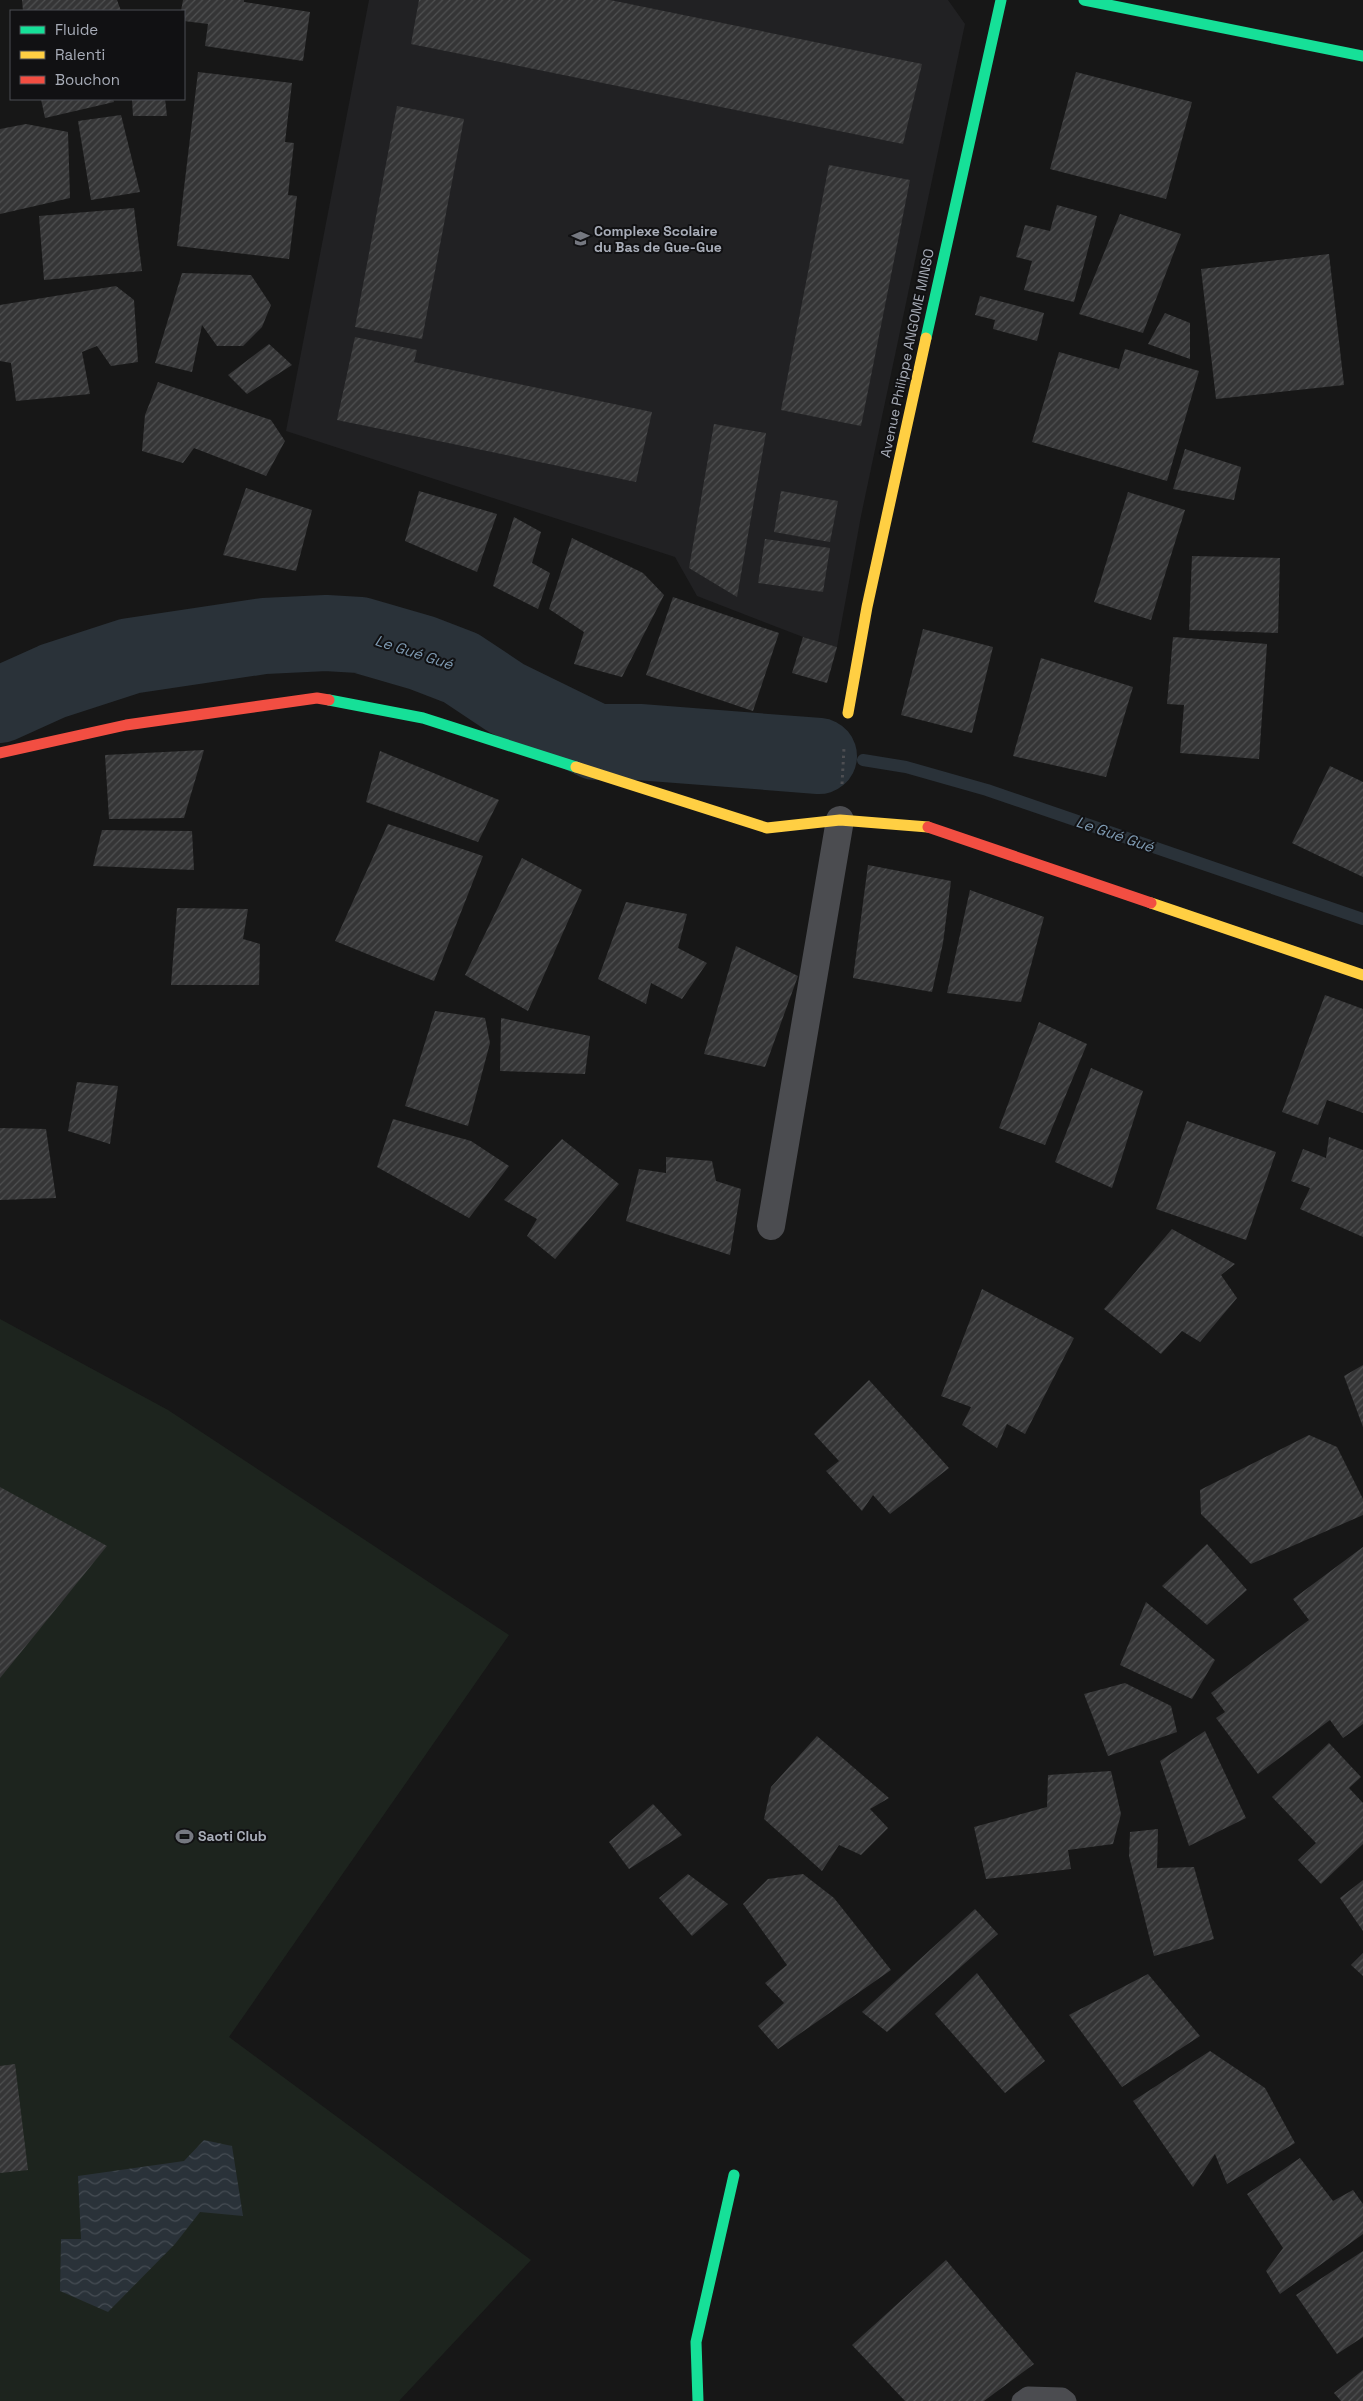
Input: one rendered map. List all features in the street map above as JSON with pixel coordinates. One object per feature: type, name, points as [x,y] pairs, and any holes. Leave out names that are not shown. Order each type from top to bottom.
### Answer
[{"type":"street","name":"Avenue Philippe ANGOME MINSO","points":[[848,714],[871,589],[1001,0]]},
{"type":"street","points":[[1084,0],[1363,56]]},
{"type":"street","points":[[0,753],[126,725],[317,698],[424,718],[767,828],[840,820],[927,826],[1363,974]]},
{"type":"street","points":[[771,1226],[840,820]]},
{"type":"street","points":[[698,2401],[696,2342],[734,2175]]},
{"type":"lane","points":[[1021,2401],[1028,2396],[1062,2397],[1067,2401]]},
{"type":"path","points":[[840,820],[846,720],[848,714]]},
{"type":"shaded area","points":[[369,0],[948,0],[965,24],[861,516],[837,647],[803,637],[697,596],[675,557],[286,431]]},
{"type":"shaded area","name":"Saoti Club","points":[[0,1319],[168,1410],[509,1635],[229,2037],[531,2260],[399,2401],[0,2401]]},
{"type":"water","points":[[204,2140],[232,2146],[243,2216],[200,2212],[175,2244],[108,2312],[60,2291],[61,2239],[81,2239],[78,2176],[184,2161]]},
{"type":"building","points":[[22,0],[117,0],[121,10],[23,10]]},
{"type":"building","points":[[183,0],[244,0],[244,2],[310,12],[303,61],[205,46],[208,24],[185,21],[185,10],[181,10]]},
{"type":"building","points":[[419,0],[610,0],[922,64],[903,144],[411,44]]},
{"type":"building","points":[[198,72],[292,83],[285,142],[294,143],[288,195],[297,196],[289,259],[177,246]]},
{"type":"building","points":[[1076,72],[1192,102],[1166,199],[1050,169]]},
{"type":"building","points":[[41,100],[113,100],[114,102],[45,118]]},
{"type":"building","points":[[132,100],[165,100],[167,116],[133,116]]},
{"type":"building","points":[[397,106],[464,119],[422,339],[355,327]]},
{"type":"building","points":[[121,115],[140,192],[91,200],[78,121]]},
{"type":"building","points":[[26,124],[68,132],[70,198],[0,214],[0,129]]},
{"type":"building","points":[[829,165],[910,180],[861,426],[781,410]]},
{"type":"building","points":[[1057,205],[1097,216],[1074,302],[1024,290],[1032,261],[1016,257],[1025,225],[1050,231]]},
{"type":"building","points":[[134,208],[142,271],[44,280],[39,216]]},
{"type":"building","points":[[1120,214],[1181,234],[1143,333],[1079,314]]},
{"type":"building","points":[[1329,254],[1344,385],[1216,399],[1201,269]]},
{"type":"building","points":[[182,273],[251,275],[271,305],[262,327],[243,346],[217,346],[202,325],[192,372],[155,363]]},
{"type":"building","points":[[116,286],[134,300],[138,362],[111,366],[97,346],[82,352],[90,394],[16,401],[11,363],[0,361],[0,305]]},
{"type":"building","points":[[980,296],[1044,313],[1037,341],[993,329],[995,320],[975,315]]},
{"type":"building","points":[[1165,313],[1190,323],[1190,359],[1148,344]]},
{"type":"building","points":[[355,337],[417,350],[414,362],[652,412],[636,482],[337,420]]},
{"type":"building","points":[[269,344],[292,365],[247,394],[228,375]]},
{"type":"building","points":[[1125,349],[1199,371],[1167,481],[1032,442],[1059,352],[1119,369]]},
{"type":"building","points":[[158,382],[271,420],[285,441],[266,476],[194,448],[183,463],[142,451],[145,415]]},
{"type":"building","points":[[714,424],[766,433],[737,597],[689,568]]},
{"type":"building","points":[[1185,449],[1241,467],[1234,500],[1173,489]]},
{"type":"building","points":[[246,488],[312,510],[296,571],[223,555]]},
{"type":"building","points":[[419,491],[497,514],[477,572],[405,541]]},
{"type":"building","points":[[781,491],[838,501],[830,542],[774,532]]},
{"type":"building","points":[[1128,492],[1185,510],[1151,620],[1094,602]]},
{"type":"building","points":[[514,517],[541,532],[532,563],[550,573],[538,609],[493,586]]},
{"type":"building","points":[[572,538],[643,573],[664,595],[622,677],[574,664],[584,632],[549,609]]},
{"type":"building","points":[[765,539],[830,548],[823,592],[758,583]]},
{"type":"building","points":[[1192,556],[1280,558],[1278,633],[1189,630]]},
{"type":"building","points":[[673,597],[779,633],[753,711],[646,675]]},
{"type":"building","points":[[923,629],[993,647],[972,733],[901,715]]},
{"type":"building","points":[[803,637],[837,647],[827,683],[792,673]]},
{"type":"building","points":[[1173,637],[1267,644],[1259,759],[1180,753],[1184,705],[1167,704]]},
{"type":"building","points":[[1041,658],[1133,687],[1106,777],[1013,756]]},
{"type":"building","points":[[204,750],[184,818],[109,819],[105,755]]},
{"type":"building","points":[[380,751],[499,800],[478,842],[366,802]]},
{"type":"building","points":[[1330,766],[1363,782],[1363,877],[1292,843]]},
{"type":"building","points":[[388,824],[483,856],[434,981],[335,941]]},
{"type":"building","points":[[102,830],[192,831],[194,870],[93,866]]},
{"type":"building","points":[[522,858],[582,890],[528,1011],[465,975]]},
{"type":"building","points":[[868,865],[951,881],[943,943],[932,992],[853,978]]},
{"type":"building","points":[[970,890],[1044,917],[1021,1002],[947,993]]},
{"type":"building","points":[[626,902],[687,914],[678,948],[707,963],[682,999],[651,983],[646,1004],[598,979]]},
{"type":"building","points":[[177,908],[248,909],[243,939],[260,944],[259,985],[171,985]]},
{"type":"building","points":[[736,946],[798,976],[765,1067],[704,1054]]},
{"type":"building","points":[[1325,995],[1363,1009],[1363,1113],[1327,1100],[1318,1125],[1282,1112]]},
{"type":"building","points":[[435,1011],[485,1018],[490,1043],[468,1126],[405,1106]]},
{"type":"building","points":[[501,1018],[590,1036],[585,1074],[500,1071]]},
{"type":"building","points":[[1039,1022],[1087,1044],[1045,1145],[999,1128]]},
{"type":"building","points":[[1091,1068],[1143,1091],[1112,1188],[1055,1162]]},
{"type":"building","points":[[77,1082],[118,1086],[110,1144],[68,1131]]},
{"type":"building","points":[[393,1119],[471,1141],[509,1166],[469,1218],[377,1167]]},
{"type":"building","points":[[1187,1121],[1276,1152],[1246,1240],[1156,1209]]},
{"type":"building","points":[[0,1128],[46,1129],[56,1198],[0,1200]]},
{"type":"building","points":[[1329,1137],[1363,1150],[1363,1237],[1300,1209],[1310,1188],[1291,1181],[1303,1149],[1326,1158]]},
{"type":"building","points":[[562,1139],[619,1184],[555,1259],[527,1236],[537,1219],[504,1200]]},
{"type":"building","points":[[666,1157],[712,1161],[716,1181],[741,1189],[730,1255],[626,1221],[639,1169],[666,1173]]},
{"type":"building","points":[[1172,1229],[1235,1264],[1221,1275],[1237,1298],[1200,1342],[1182,1331],[1161,1354],[1104,1309]]},
{"type":"building","points":[[982,1289],[1074,1338],[1025,1434],[1007,1424],[997,1448],[962,1425],[971,1407],[941,1396]]},
{"type":"building","points":[[1363,1365],[1363,1427],[1344,1376]]},
{"type":"building","points":[[869,1380],[949,1468],[890,1514],[873,1495],[862,1511],[826,1471],[839,1461],[814,1434]]},
{"type":"building","points":[[1309,1435],[1337,1447],[1363,1499],[1363,1515],[1251,1564],[1201,1514],[1200,1490]]},
{"type":"building","points":[[0,1487],[107,1546],[0,1678]]},
{"type":"building","points":[[1207,1544],[1247,1590],[1207,1625],[1162,1586]]},
{"type":"building","points":[[1363,1547],[1363,1724],[1343,1738],[1330,1720],[1258,1774],[1216,1718],[1225,1712],[1211,1693],[1309,1620],[1293,1599]]},
{"type":"building","points":[[1146,1602],[1215,1660],[1192,1699],[1120,1665]]},
{"type":"building","points":[[1125,1683],[1171,1706],[1177,1732],[1108,1756],[1084,1694]]},
{"type":"building","points":[[1205,1731],[1246,1818],[1189,1846],[1160,1761]]},
{"type":"building","points":[[817,1736],[889,1798],[870,1809],[888,1828],[861,1855],[839,1845],[822,1871],[764,1819],[771,1787]]},
{"type":"building","points":[[1329,1743],[1361,1777],[1349,1788],[1363,1803],[1363,1844],[1321,1884],[1298,1860],[1316,1843],[1272,1797]]},
{"type":"building","points":[[1111,1771],[1121,1814],[1113,1844],[1068,1850],[1071,1869],[986,1879],[974,1827],[1047,1807],[1048,1775]]},
{"type":"building","points":[[653,1804],[682,1835],[629,1869],[609,1842]]},
{"type":"building","points":[[1158,1829],[1157,1868],[1194,1867],[1214,1939],[1154,1956],[1129,1856],[1130,1832]]},
{"type":"building","points":[[688,1874],[728,1904],[692,1936],[659,1898]]},
{"type":"building","points":[[803,1874],[834,1898],[891,1970],[778,2049],[758,2026],[784,2003],[765,1983],[787,1965],[743,1904],[768,1879]]},
{"type":"building","points":[[1363,1880],[1363,1931],[1340,1898]]},
{"type":"building","points":[[975,1909],[998,1934],[887,2032],[862,2012]]},
{"type":"building","points":[[1363,1953],[1363,1976],[1351,1965]]},
{"type":"building","points":[[977,1973],[1045,2061],[1005,2093],[935,2014]]},
{"type":"building","points":[[1148,1974],[1200,2036],[1122,2087],[1069,2015]]},
{"type":"building","points":[[1210,2051],[1265,2088],[1295,2143],[1227,2184],[1215,2154],[1193,2187],[1133,2101]]},
{"type":"building","points":[[15,2064],[28,2170],[0,2173],[0,2066]]},
{"type":"building","points":[[1300,2158],[1333,2201],[1353,2190],[1363,2204],[1363,2234],[1280,2294],[1266,2271],[1283,2248],[1247,2194]]},
{"type":"building","points":[[1363,2251],[1363,2337],[1337,2354],[1296,2295]]},
{"type":"building","points":[[946,2260],[1034,2364],[984,2401],[905,2401],[852,2345]]},
{"type":"building","points":[[1363,2370],[1363,2401],[1341,2401],[1334,2393]]},
{"type":"waterway","name":"Le Gué Gué","points":[[0,705],[53,681],[130,656],[264,636],[326,633],[360,635],[422,653],[461,668],[506,698],[596,742],[639,742],[819,756]]},
{"type":"waterway","name":"Le Gué Gué","points":[[863,760],[906,767],[987,790],[1363,919]]},
{"type":"traffic: fast","points":[[926,338],[1001,0]]},
{"type":"traffic: fast","points":[[1084,0],[1363,56]]},
{"type":"traffic: fast","points":[[329,700],[423,718],[576,767]]},
{"type":"traffic: fast","points":[[698,2401],[696,2342],[734,2175]]},
{"type":"traffic: slow","points":[[848,713],[867,607],[926,338]]},
{"type":"traffic: slow","points":[[576,767],[767,828],[840,820],[928,827]]},
{"type":"traffic: slow","points":[[1151,903],[1363,975]]},
{"type":"traffic: jam","points":[[0,753],[126,725],[317,698],[329,700]]},
{"type":"traffic: jam","points":[[928,827],[1151,903]]},
{"type":"place","name":"Complexe Scolaire du Bas de Gue-Gue","points":[[580,239]]},
{"type":"place","name":"Saoti Club","points":[[184,1836]]}]
